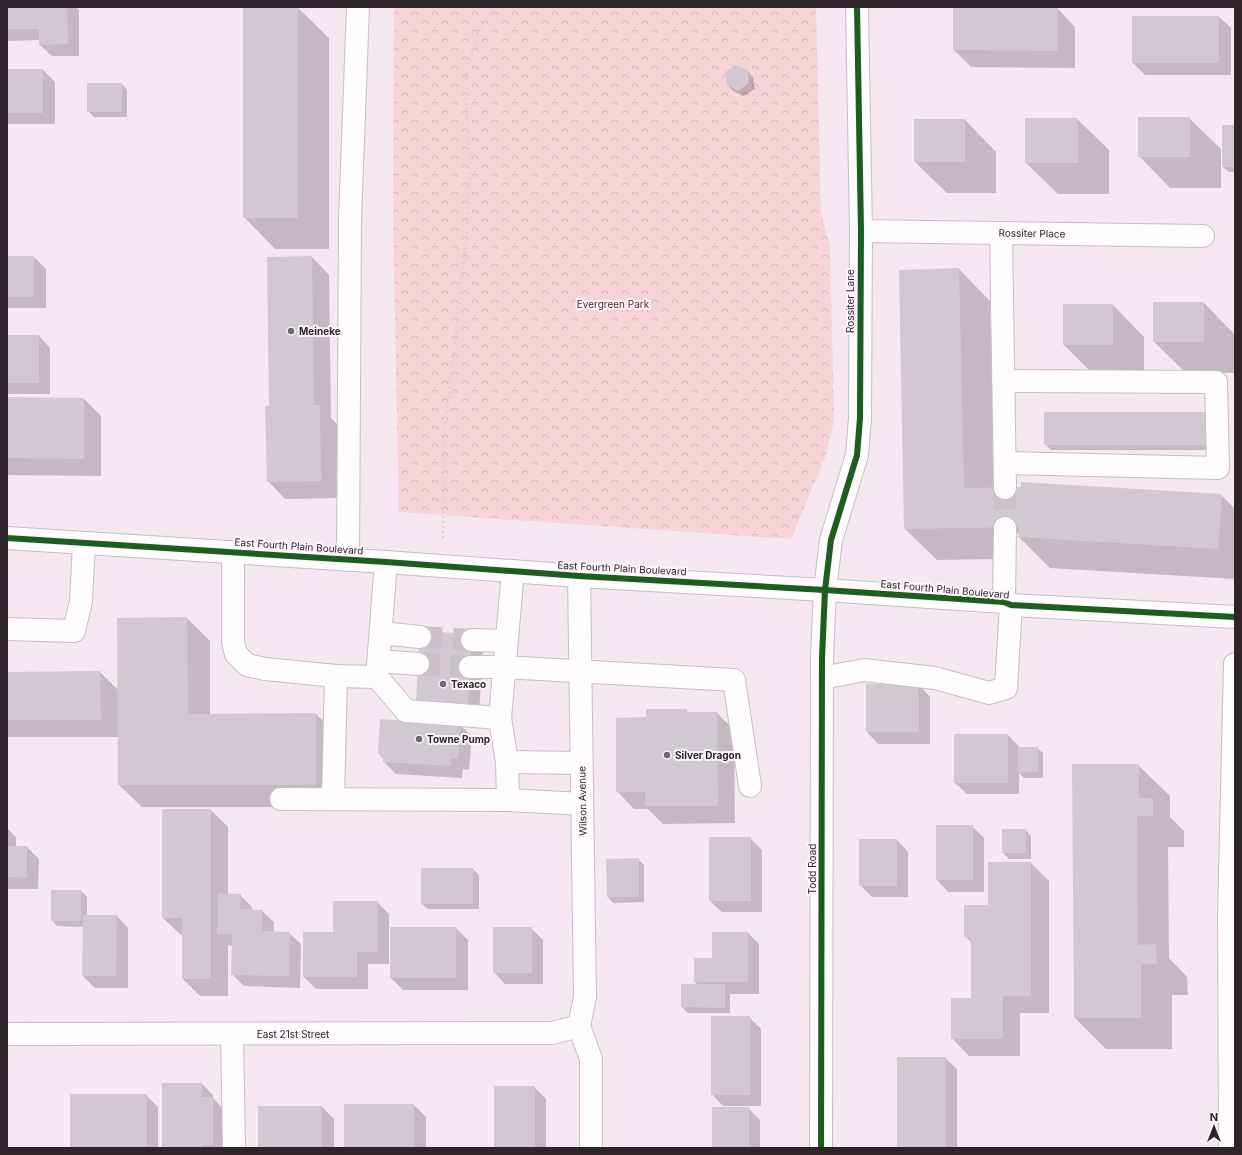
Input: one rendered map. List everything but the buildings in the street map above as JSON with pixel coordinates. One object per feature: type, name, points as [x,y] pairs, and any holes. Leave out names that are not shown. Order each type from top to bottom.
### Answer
[{"type":"street","points":[[348,560],[350,219],[358,7]]},
{"type":"street","name":"Rossiter Lane","points":[[825,590],[831,540],[857,455],[860,418],[861,230],[857,7]]},
{"type":"street","name":"Rossiter Place","points":[[861,230],[1203,236]]},
{"type":"street","points":[[1001,233],[1005,488]]},
{"type":"street","points":[[1003,381],[1216,382],[1218,468],[1005,463]]},
{"type":"street","points":[[822,678],[864,670],[935,678],[989,693],[1006,688],[1007,603],[1005,528]]},
{"type":"street","name":"East Fourth Plain Boulevard","points":[[7,538],[1235,617]]},
{"type":"street","points":[[7,629],[74,631],[81,601],[84,543]]},
{"type":"street","points":[[233,552],[233,642],[236,654],[247,665],[266,669],[336,676],[418,664]]},
{"type":"street","points":[[386,562],[378,669],[406,711],[500,718]]},
{"type":"street","points":[[508,800],[506,762],[500,718],[513,571]]},
{"type":"street","name":"Wilson Avenue","points":[[579,576],[585,997],[579,1026]]},
{"type":"street","name":"Todd Road","points":[[821,1148],[822,678],[825,590]]},
{"type":"street","points":[[381,633],[420,637]]},
{"type":"street","points":[[472,640],[507,641]]},
{"type":"street","points":[[1230,1148],[1229,917],[1235,664]]},
{"type":"street","points":[[470,667],[505,667],[734,680],[750,786]]},
{"type":"street","points":[[333,799],[336,676]]},
{"type":"street","points":[[506,762],[581,763]]},
{"type":"street","points":[[281,799],[508,800],[582,804]]},
{"type":"street","points":[[579,1026],[591,1059],[591,1148]]},
{"type":"street","name":"East 21st Street","points":[[7,1034],[552,1033],[579,1026]]},
{"type":"street","points":[[232,1034],[234,1148]]},
{"type":"path","points":[[442,566],[444,438],[467,230],[470,166],[466,104],[467,67],[479,31],[495,7]]},
{"type":"green space","name":"Evergreen Park","points":[[394,7],[816,7],[821,213],[830,247],[834,420],[826,455],[791,539],[399,512],[393,221]]},
{"type":"tunnel","points":[[1005,488],[1005,528]]},
{"type":"tunnel","points":[[420,637],[472,640]]},
{"type":"tunnel","points":[[418,664],[470,667]]},
{"type":"cycle path","points":[[821,1148],[822,658],[825,590],[831,540],[857,455],[860,418],[861,231],[857,7]]},
{"type":"cycle path","points":[[7,538],[579,576],[825,590],[1004,602],[1011,605],[1235,617]]},
{"type":"place","name":"Meineke","points":[[291,331]]},
{"type":"place","name":"Texaco","points":[[443,684]]},
{"type":"place","name":"Towne Pump","points":[[419,739]]},
{"type":"place","name":"Silver Dragon","points":[[667,755]]}]
